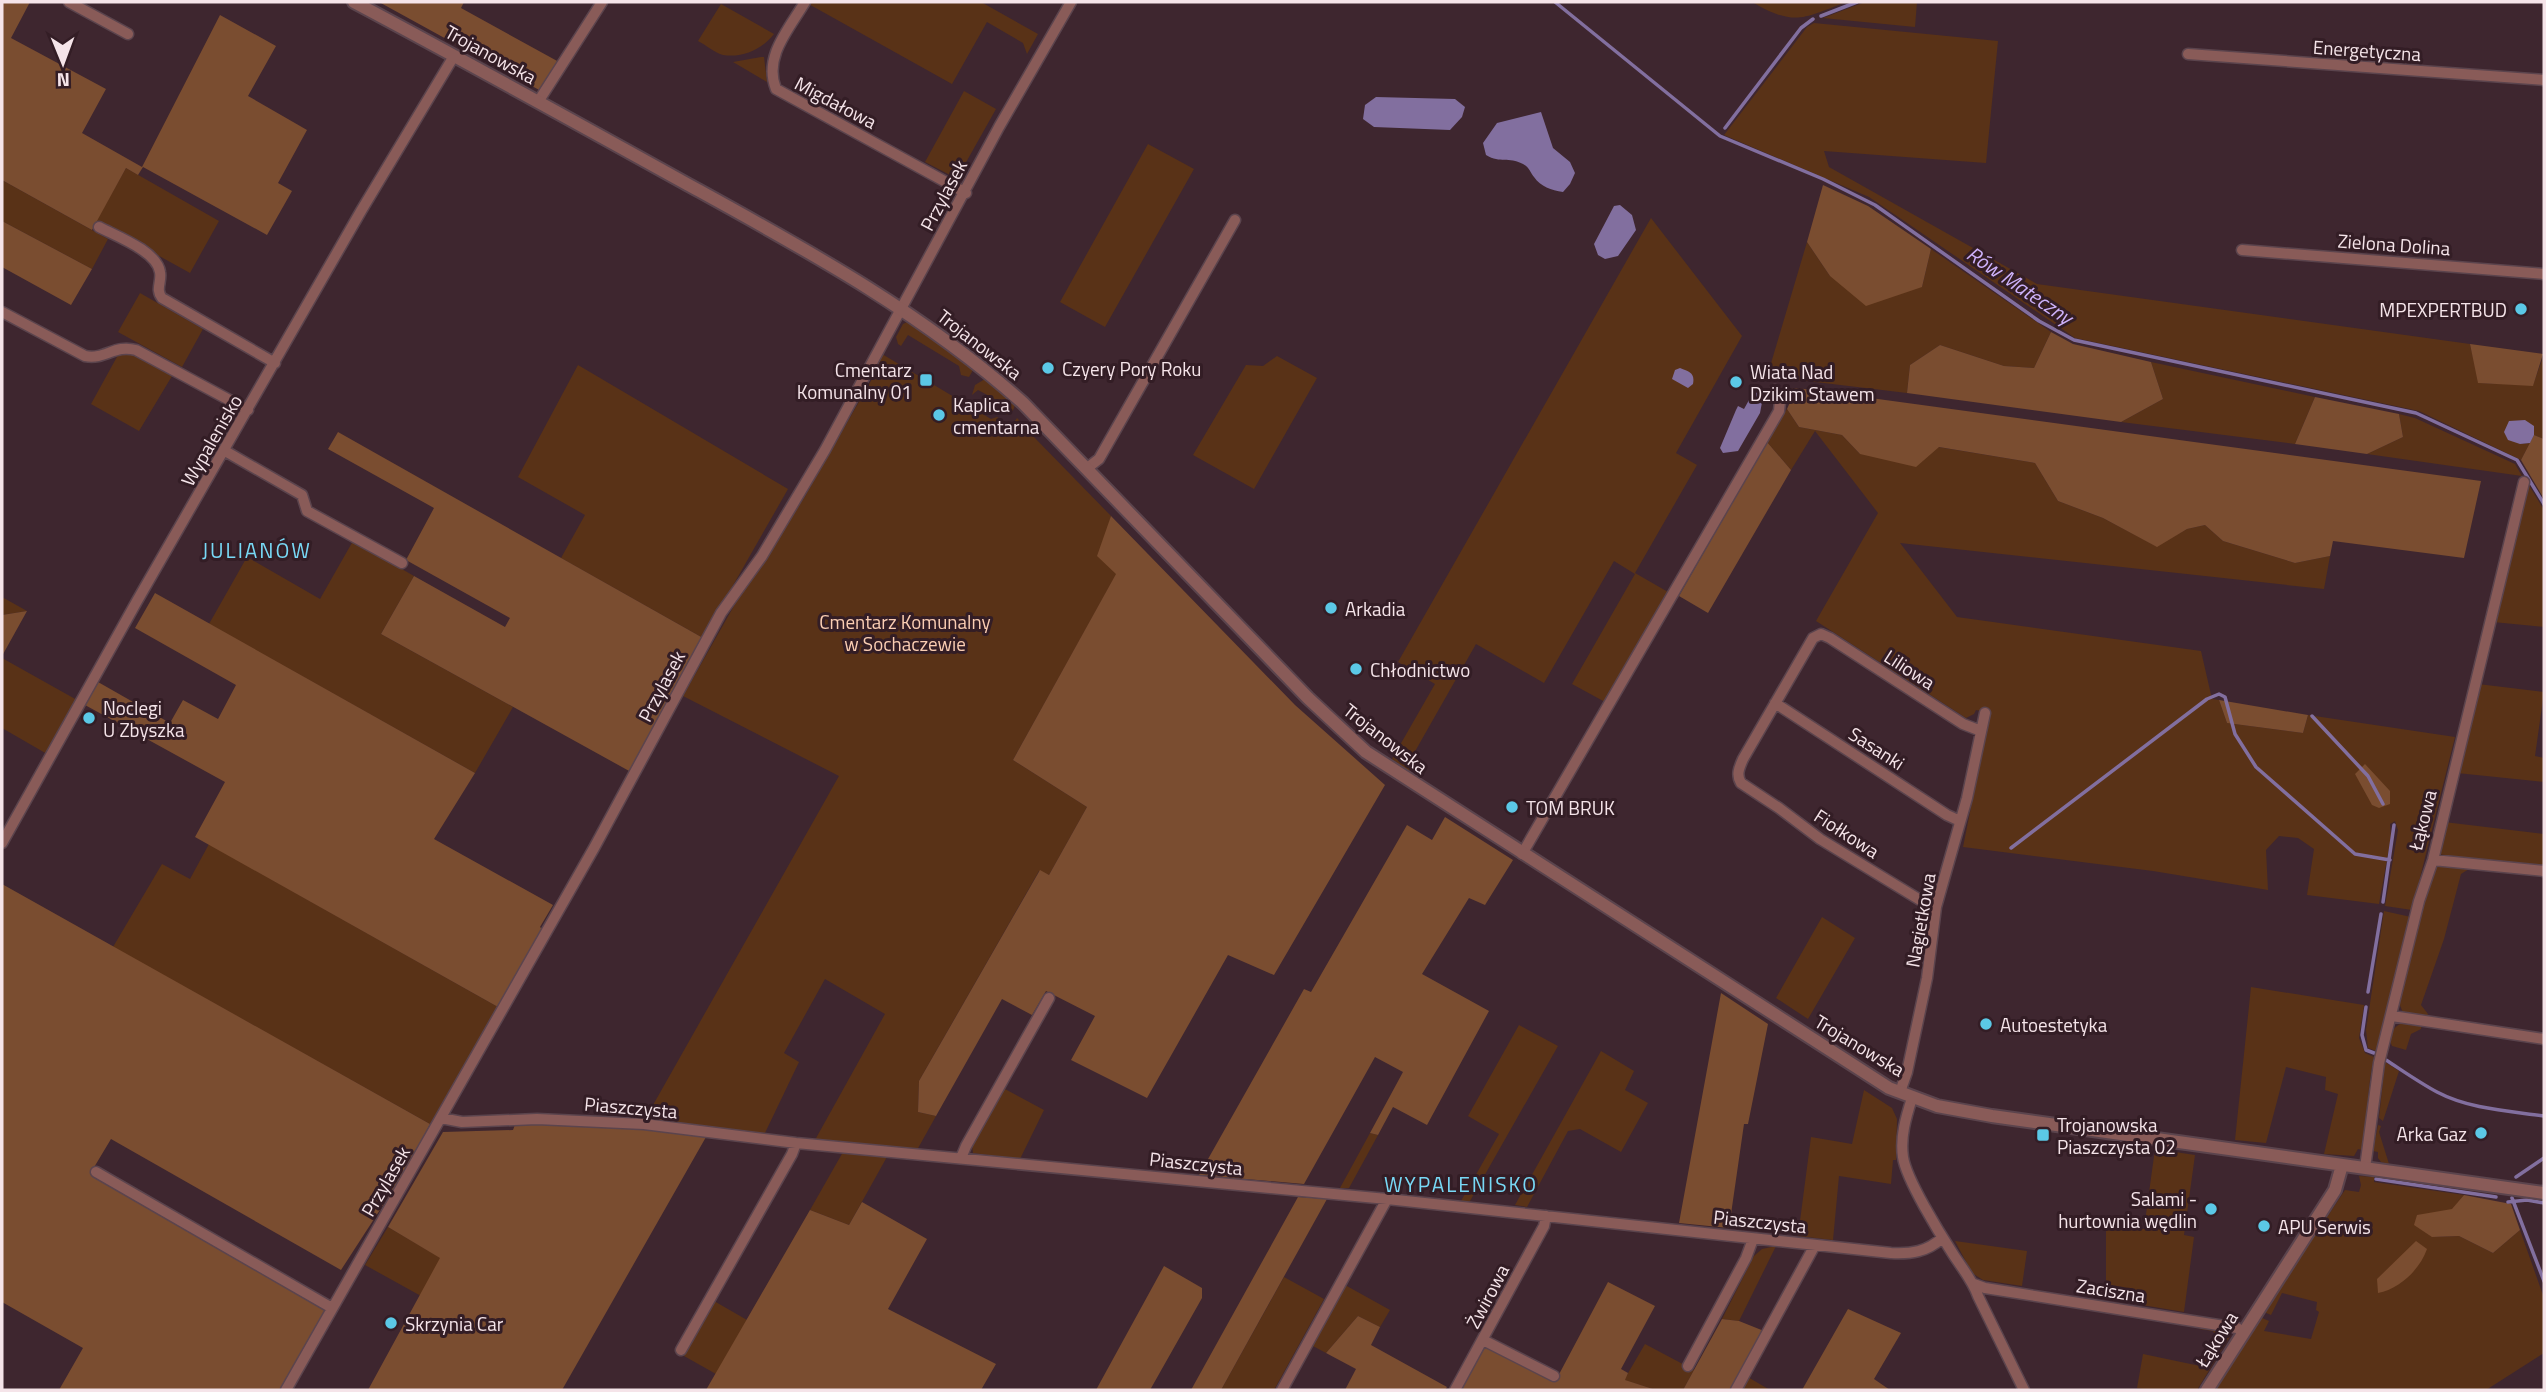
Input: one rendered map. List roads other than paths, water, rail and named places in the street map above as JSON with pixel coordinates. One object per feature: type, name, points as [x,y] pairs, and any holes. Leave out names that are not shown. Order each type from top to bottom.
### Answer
[{"type":"street","points":[[69,2],[128,34]]},
{"type":"street","name":"Trojanowska","points":[[354,2],[821,258],[901,309],[981,366],[1023,403],[1336,726],[1366,752],[1870,1076],[1912,1098],[1937,1107],[2544,1193]]},
{"type":"street","points":[[538,102],[602,2]]},
{"type":"street","name":"Migdałowa","points":[[805,2],[772,58],[771,78],[776,89],[965,192]]},
{"type":"street","name":"Przylasek","points":[[286,1390],[594,848],[721,613],[762,555],[825,450],[999,127],[1071,2]]},
{"type":"street","name":"Energetyczna","points":[[2188,54],[2544,80]]},
{"type":"street","name":"Wypalenisko","points":[[2,843],[137,601],[361,211],[454,56]]},
{"type":"street","points":[[1086,469],[1099,459],[1235,220]]},
{"type":"street","points":[[99,227],[146,252],[155,260],[160,271],[159,294],[162,298],[275,363]]},
{"type":"street","name":"Zielona Dolina","points":[[2242,250],[2544,274]]},
{"type":"street","points":[[2,312],[85,356],[94,358],[125,347],[136,350],[248,410]]},
{"type":"street","points":[[1522,854],[1779,411],[1780,401],[1775,390]]},
{"type":"street","points":[[225,450],[302,495],[307,511],[402,563]]},
{"type":"street","name":"Łąkowa","points":[[2365,1168],[2379,1063],[2419,901],[2433,860],[2524,482]]},
{"type":"street","name":"Liliowa","points":[[1775,703],[1813,638],[1821,634],[1963,724],[1981,731]]},
{"type":"street","name":"Fiołkowa","points":[[1775,703],[1742,759],[1738,772],[1741,783],[1820,839],[1925,903],[1936,907]]},
{"type":"street","name":"Sasanki","points":[[1775,703],[1960,821]]},
{"type":"street","name":"Nagietkowa","points":[[1900,1092],[1907,1072],[1927,978],[1936,907],[1960,821],[1985,713]]},
{"type":"street","points":[[2433,860],[2544,871]]},
{"type":"street","points":[[961,1158],[1049,998]]},
{"type":"street","points":[[2392,1016],[2544,1039]]},
{"type":"street","points":[[1912,1098],[1903,1134],[1903,1159],[1907,1172],[1942,1238],[1974,1284],[2024,1390]]},
{"type":"street","name":"Piaszczysta","points":[[441,1118],[462,1122],[537,1119],[644,1124],[796,1143],[1387,1199],[1905,1254],[1932,1247],[1942,1238]]},
{"type":"street","points":[[681,1350],[796,1143]]},
{"type":"street","name":"Łąkowa","points":[[2207,1390],[2335,1190],[2342,1165]]},
{"type":"street","points":[[96,1172],[332,1308]]},
{"type":"street","points":[[1282,1390],[1387,1199]]},
{"type":"street","name":"Żwirowa","points":[[1455,1390],[1544,1226],[1546,1216]]},
{"type":"street","points":[[1688,1366],[1746,1258],[1753,1239]]},
{"type":"street","points":[[1736,1390],[1815,1245]]},
{"type":"street","name":"Zaciszna","points":[[1974,1284],[1985,1288],[2237,1328],[2243,1332]]},
{"type":"street","points":[[1483,1340],[1554,1376]]},
{"type":"waterway","name":"Rów Mateczny","points":[[1555,2],[1720,136],[1823,179],[1875,205],[2039,321],[2074,340],[2416,413],[2517,460],[2544,504]]},
{"type":"waterway","points":[[1821,16],[1857,2]]},
{"type":"waterway","points":[[1725,128],[1801,28],[1813,19]]},
{"type":"waterway","points":[[2011,848],[2207,699],[2219,694],[2225,697],[2235,734],[2256,767],[2355,854],[2390,860]]},
{"type":"waterway","points":[[2312,716],[2368,776],[2383,804]]},
{"type":"waterway","points":[[2383,902],[2394,825]]},
{"type":"waterway","points":[[2368,992],[2381,914]]},
{"type":"waterway","points":[[2366,1007],[2362,1035],[2366,1050],[2374,1053]]},
{"type":"waterway","points":[[2386,1060],[2449,1098],[2489,1108],[2544,1116]]},
{"type":"waterway","name":"Rów Mateczny","points":[[2516,1177],[2544,1158]]},
{"type":"waterway","points":[[2376,1179],[2496,1197]]},
{"type":"waterway","name":"Rów Mateczny","points":[[2512,1198],[2544,1281]]},
{"type":"waterway","points":[[2508,1202],[2527,1200],[2544,1203]]},
{"type":"place","name":"MPEXPERTBUD","points":[[2521,309]]},
{"type":"place","name":"Czyery Pory Roku","points":[[1048,368]]},
{"type":"place","name":"Cmentarz Komunalny 01","points":[[926,380]]},
{"type":"place","name":"Wiata Nad Dzikim Stawem","points":[[1736,382]]},
{"type":"place","name":"Kaplica cmentarna","points":[[939,415]]},
{"type":"place","name":"Arkadia","points":[[1331,608]]},
{"type":"place","name":"Chłodnictwo","points":[[1356,669]]},
{"type":"place","name":"Noclegi U Zbyszka","points":[[89,718]]},
{"type":"place","name":"TOM BRUK","points":[[1512,807]]},
{"type":"place","name":"Autoestetyka","points":[[1986,1024]]},
{"type":"place","name":"Arka Gaz","points":[[2481,1133]]},
{"type":"place","name":"Trojanowska Piaszczysta 02","points":[[2043,1135]]},
{"type":"place","name":"Salami - hurtownia wędlin","points":[[2211,1209]]},
{"type":"place","name":"APU Serwis","points":[[2264,1226]]},
{"type":"place","name":"Skrzynia Car","points":[[391,1323]]},
{"type":"district","name":"JULIANÓW","points":[[257,550]]},
{"type":"district","name":"WYPALENISKO","points":[[1461,1184]]},
{"type":"park label","name":"Cmentarz Komunalny w Sochaczewie","points":[[905,632]]}]
